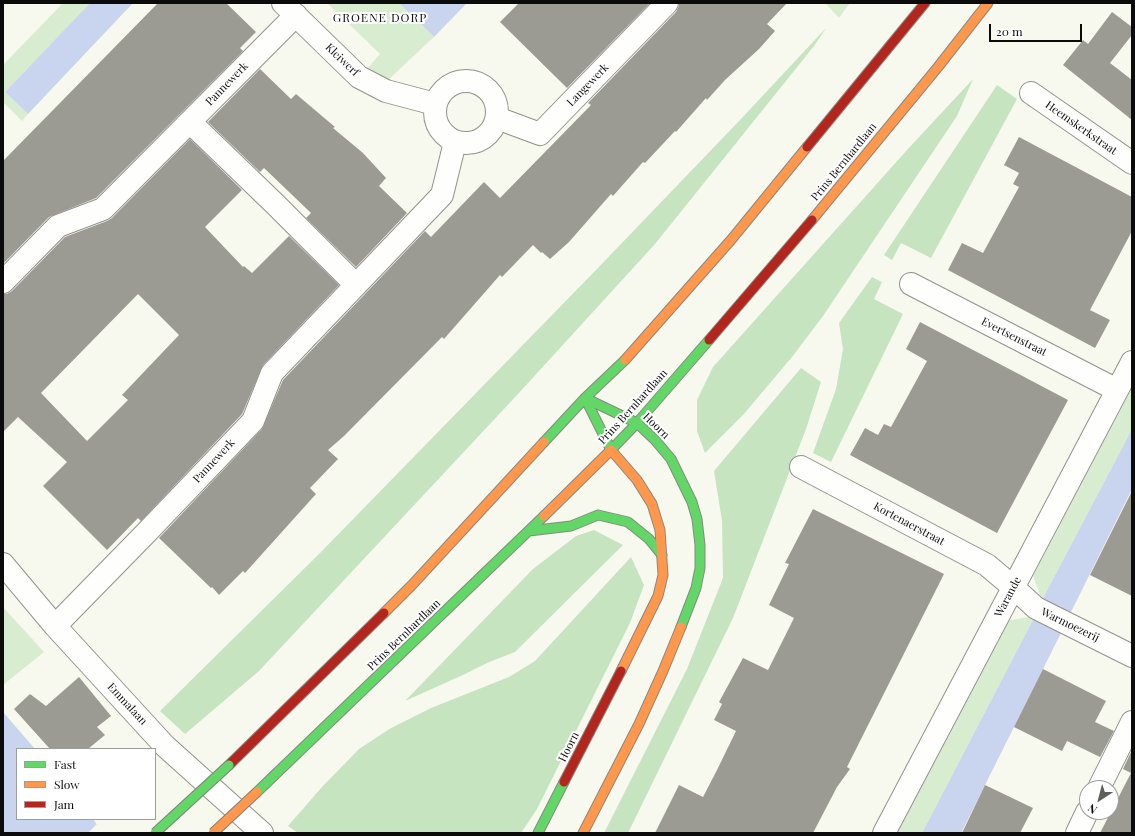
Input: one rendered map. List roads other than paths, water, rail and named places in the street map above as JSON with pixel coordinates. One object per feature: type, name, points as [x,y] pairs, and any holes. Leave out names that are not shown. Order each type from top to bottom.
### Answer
[{"type":"main road","points":[[155,833],[229,765],[412,585],[585,398],[629,356],[731,240],[925,3]]},
{"type":"main road","name":"Prins Bernhardlaan","points":[[213,833],[529,531],[611,450],[799,236],[938,67],[988,3]]},
{"type":"main road","name":"Hoorn","points":[[583,833],[639,724],[663,671],[696,588],[700,568],[700,545],[697,519],[692,502],[671,459],[637,422],[585,398]]},
{"type":"main road","name":"Hoorn","points":[[538,833],[612,690],[658,596],[663,575],[660,530],[652,504],[636,480],[611,450],[585,398]]},
{"type":"main road","points":[[529,531],[571,526],[598,515],[628,522],[649,539],[662,555]]},
{"type":"street","name":"Langewerk","points":[[497,118],[540,134],[667,3]]},
{"type":"street","name":"Pannewerk","points":[[3,282],[58,226],[103,209],[265,46],[289,9]]},
{"type":"street","name":"Kleiwerf","points":[[289,9],[359,77],[386,91],[435,104]]},
{"type":"street","points":[[460,81],[472,82],[484,86],[492,95],[497,106],[497,118],[492,131],[482,140],[468,144],[455,142],[445,136],[438,127],[434,116],[435,104],[440,93],[449,85],[460,81]]},
{"type":"street","name":"Heemskerkstraat","points":[[1031,93],[1132,163]]},
{"type":"street","points":[[190,122],[355,284]]},
{"type":"street","name":"Pannewerk","points":[[55,626],[152,528],[253,421],[272,373],[355,284],[442,195],[455,142]]},
{"type":"street","name":"Evertsenstraat","points":[[911,284],[1117,390]]},
{"type":"street","name":"Warande","points":[[884,833],[1132,362]]},
{"type":"street","name":"Kortenaerstraat","points":[[801,467],[987,565],[1013,587]]},
{"type":"street","name":"Emmalaan","points":[[3,564],[55,626],[166,746],[262,833]]},
{"type":"street","name":"Warmoezerij","points":[[1013,587],[1036,608],[1132,656]]},
{"type":"street","points":[[1103,780],[1132,722]]},
{"type":"street","points":[[1077,833],[1083,820]]},
{"type":"water","points":[[90,3],[133,3],[28,114],[5,92]]},
{"type":"water","points":[[399,3],[467,3],[434,37]]},
{"type":"water","points":[[1132,429],[1132,489],[1070,614],[1042,600]]},
{"type":"water","points":[[1035,616],[1062,631],[961,833],[922,833]]},
{"type":"water","points":[[3,712],[34,748],[16,748],[16,820],[94,820],[103,833],[3,833]]},
{"type":"district","name":"GROENE DORP","points":[[380,18]]}]
